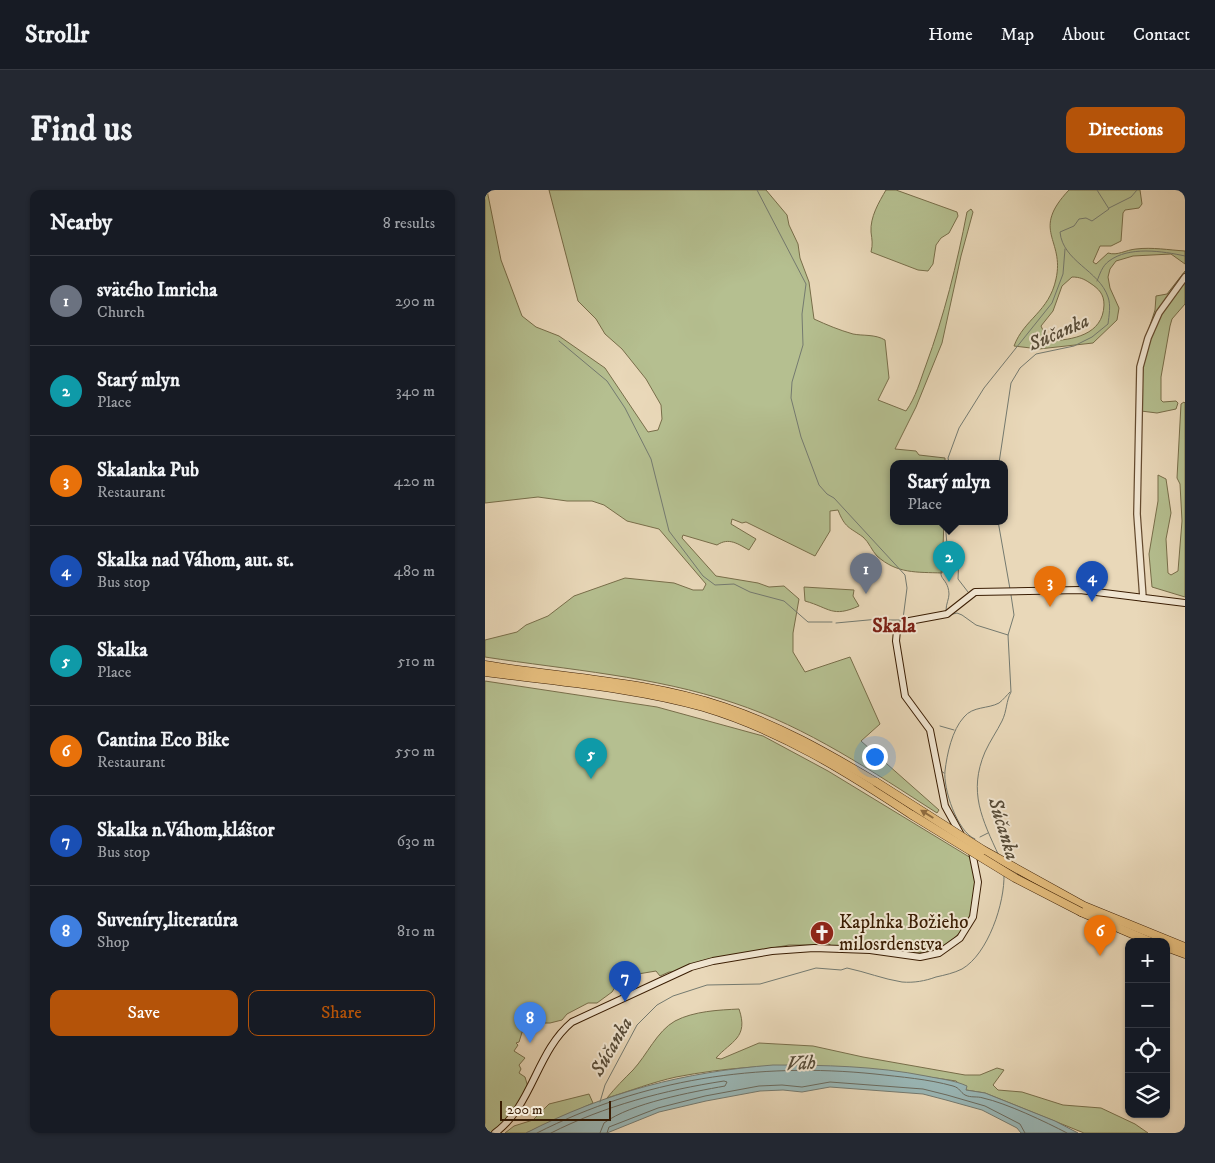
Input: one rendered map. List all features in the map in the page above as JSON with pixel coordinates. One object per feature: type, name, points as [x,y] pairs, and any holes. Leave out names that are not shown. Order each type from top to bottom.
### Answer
[{"type":"highway","points":[[485,665],[666,691],[723,706],[781,729],[876,782],[991,855],[1083,909],[1185,947]]},
{"type":"highway","points":[[485,672],[664,697],[722,713],[785,738],[833,765],[998,868],[1143,938]]},
{"type":"highway","points":[[1170,948],[1185,954]]},
{"type":"main road","points":[[495,1133],[521,1107],[558,1038],[572,1022],[691,968],[713,961],[803,948],[845,948],[926,956],[945,950],[960,938],[973,917],[977,898],[976,863],[969,846],[947,811],[930,730],[905,696],[896,641],[896,633],[904,622],[947,613],[975,592],[1080,590],[1185,603]]},
{"type":"street","points":[[1143,598],[1137,514],[1140,367],[1148,338],[1159,314],[1185,276]]},
{"type":"green space","points":[[485,190],[487,190],[501,260],[522,316],[536,327],[559,336],[605,368],[648,432],[658,430],[662,419],[661,405],[646,379],[622,349],[605,334],[596,319],[578,301],[549,190],[766,190],[787,215],[789,225],[798,244],[800,258],[809,282],[814,319],[853,334],[873,336],[885,340],[889,378],[878,400],[906,411],[913,400],[939,328],[967,212],[971,209],[973,212],[961,256],[942,343],[916,407],[895,449],[916,451],[919,455],[945,458],[945,460],[890,460],[890,525],[944,525],[942,573],[908,571],[885,562],[875,554],[863,537],[845,524],[838,510],[830,511],[830,531],[815,556],[746,522],[742,523],[732,519],[731,524],[756,539],[749,550],[729,541],[717,545],[683,535],[682,538],[716,576],[758,583],[769,587],[784,586],[799,599],[793,633],[793,652],[805,672],[850,657],[880,724],[861,741],[939,810],[937,813],[839,752],[788,725],[734,703],[673,686],[642,680],[485,657],[485,640],[517,632],[526,625],[548,616],[574,596],[625,578],[674,583],[693,590],[703,590],[706,584],[659,529],[627,521],[604,505],[592,501],[567,501],[538,497],[485,503]]},
{"type":"green space","points":[[886,190],[896,190],[957,212],[958,216],[949,233],[941,238],[936,245],[933,264],[928,271],[918,270],[871,252],[872,221],[875,210]]},
{"type":"green space","points":[[1069,190],[1140,190],[1142,204],[1139,208],[1125,210],[1123,213],[1121,241],[1111,246],[1100,246],[1093,262],[1096,264],[1108,253],[1115,254],[1148,248],[1185,251],[1185,264],[1171,254],[1133,256],[1116,261],[1110,269],[1108,277],[1110,288],[1119,308],[1117,320],[1093,343],[1039,349],[1014,346],[1018,337],[1048,300],[1053,290],[1058,265],[1050,226],[1052,216],[1058,204]],"holes":[[[1072,277],[1086,280],[1100,292],[1104,301],[1102,315],[1098,323],[1085,334],[1067,339],[1048,341],[1041,326],[1053,311],[1062,286]]]},
{"type":"green space","points":[[1185,271],[1185,304],[1172,319],[1161,377],[1161,400],[1163,402],[1176,401],[1178,403],[1176,409],[1157,413],[1141,411],[1144,344],[1155,310],[1156,296],[1167,294]]},
{"type":"green space","points":[[1184,402],[1185,597],[1152,587],[1149,554],[1158,501],[1158,475],[1166,479],[1171,513],[1166,539],[1168,573],[1171,575],[1178,571],[1182,521],[1180,484],[1177,478],[1181,404]]},
{"type":"green space","points":[[804,587],[854,590],[853,596],[859,606],[850,610],[831,611],[805,601]]},
{"type":"green space","points":[[485,681],[657,707],[763,736],[828,771],[971,858],[975,875],[975,891],[973,907],[967,921],[959,933],[947,943],[933,950],[915,953],[832,946],[827,943],[827,934],[821,934],[817,945],[789,945],[701,961],[677,972],[669,972],[660,976],[656,971],[638,974],[617,984],[612,992],[597,1003],[588,1003],[567,1014],[562,1020],[550,1023],[532,1023],[524,1026],[514,1051],[525,1058],[519,1065],[521,1069],[519,1073],[525,1077],[528,1087],[506,1123],[493,1132],[485,1133]]},
{"type":"green space","points":[[739,1009],[742,1026],[740,1033],[733,1043],[716,1058],[721,1059],[759,1043],[813,1046],[965,1075],[980,1075],[997,1068],[1004,1070],[993,1085],[998,1090],[1022,1092],[1063,1105],[1101,1108],[1135,1124],[1148,1133],[1084,1133],[985,1093],[966,1090],[956,1081],[850,1068],[782,1066],[712,1071],[667,1079],[607,1098],[633,1070],[669,1025],[698,1013]]},
{"type":"green space","points":[[589,1094],[593,1103],[526,1133],[505,1133],[514,1126],[533,1120],[549,1104]]},
{"type":"water","points":[[773,1065],[869,1068],[952,1081],[967,1086],[966,1090],[985,1093],[1055,1121],[1078,1133],[1021,1133],[1017,1128],[982,1110],[923,1094],[830,1087],[802,1092],[783,1090],[760,1091],[706,1101],[659,1112],[607,1133],[526,1133],[586,1106],[646,1086],[708,1073]]},
{"type":"waterway","points":[[757,190],[806,284],[802,314],[803,345],[792,382],[791,398],[801,437],[819,485],[827,494],[834,498],[905,575],[907,588],[903,619]]},
{"type":"waterway","name":"Súčanka","points":[[999,460],[1011,383],[1020,368],[1036,354],[1074,346],[1092,337],[1108,324],[1108,297],[1097,280],[1067,251],[1060,232],[1074,226],[1079,219],[1086,218],[1092,221],[1109,209],[1097,190]]},
{"type":"waterway","points":[[1109,208],[1131,197],[1137,190]]},
{"type":"waterway","points":[[948,460],[959,428],[984,388],[1052,303],[1063,274],[1065,249]]},
{"type":"waterway","points":[[1097,281],[1101,270],[1109,261],[1126,253],[1156,251],[1185,256]]},
{"type":"waterway","points":[[559,341],[607,381],[625,408],[651,459],[669,531],[703,576],[715,585],[734,584],[750,592],[784,601],[808,622],[832,622]]},
{"type":"waterway","points":[[945,525],[948,557],[943,565],[941,574],[949,594],[946,610]]},
{"type":"waterway","name":"Súčanka","points":[[999,525],[1010,589]]},
{"type":"waterway","points":[[959,554],[958,579],[968,592]]},
{"type":"waterway","name":"Súčanka","points":[[999,856],[987,830],[977,793],[980,766],[985,752],[1005,714],[1011,692],[1008,635],[1014,615],[1011,595]]},
{"type":"waterway","points":[[949,615],[957,613],[976,625],[1008,635]]},
{"type":"waterway","points":[[942,618],[950,616]]},
{"type":"waterway","points":[[836,623],[879,619]]},
{"type":"waterway","points":[[886,620],[900,620]]},
{"type":"waterway","points":[[975,839],[962,828],[946,788],[945,771],[949,750],[956,729],[968,713],[999,703],[1010,692]]},
{"type":"waterway","points":[[940,726],[954,730]]},
{"type":"waterway","points":[[938,757],[941,771],[944,773]]},
{"type":"waterway","points":[[980,837],[988,833]]},
{"type":"waterway","name":"Súčanka","points":[[600,1102],[605,1085],[637,1025],[657,1005],[673,996],[707,985],[760,984],[816,968],[841,970],[847,968],[902,982],[924,981],[962,969],[980,952],[993,927],[1002,899],[1004,874]]},
{"type":"place","name":"Starý mlyn","points":[[949,582]]},
{"type":"place","name":"svätého Imricha","points":[[866,594]]},
{"type":"place","name":"Skalka nad Váhom, aut. st.","points":[[1092,602]]},
{"type":"place","name":"Skalanka Pub","points":[[1050,607]]},
{"type":"place","name":"Skalka","points":[[591,779]]},
{"type":"place","name":"Kaplnka Božieho milosrdenstva","points":[[822,933]]},
{"type":"place","name":"Cantina Eco Bike","points":[[1100,956]]},
{"type":"place","name":"Skalka n.Váhom,kláštor","points":[[625,1002]]},
{"type":"place","name":"Suveníry,literatúra","points":[[530,1043]]},
{"type":"district","name":"Skala","points":[[894,626]]},
{"type":"water label","name":"Váh","points":[[801,1064]]}]
